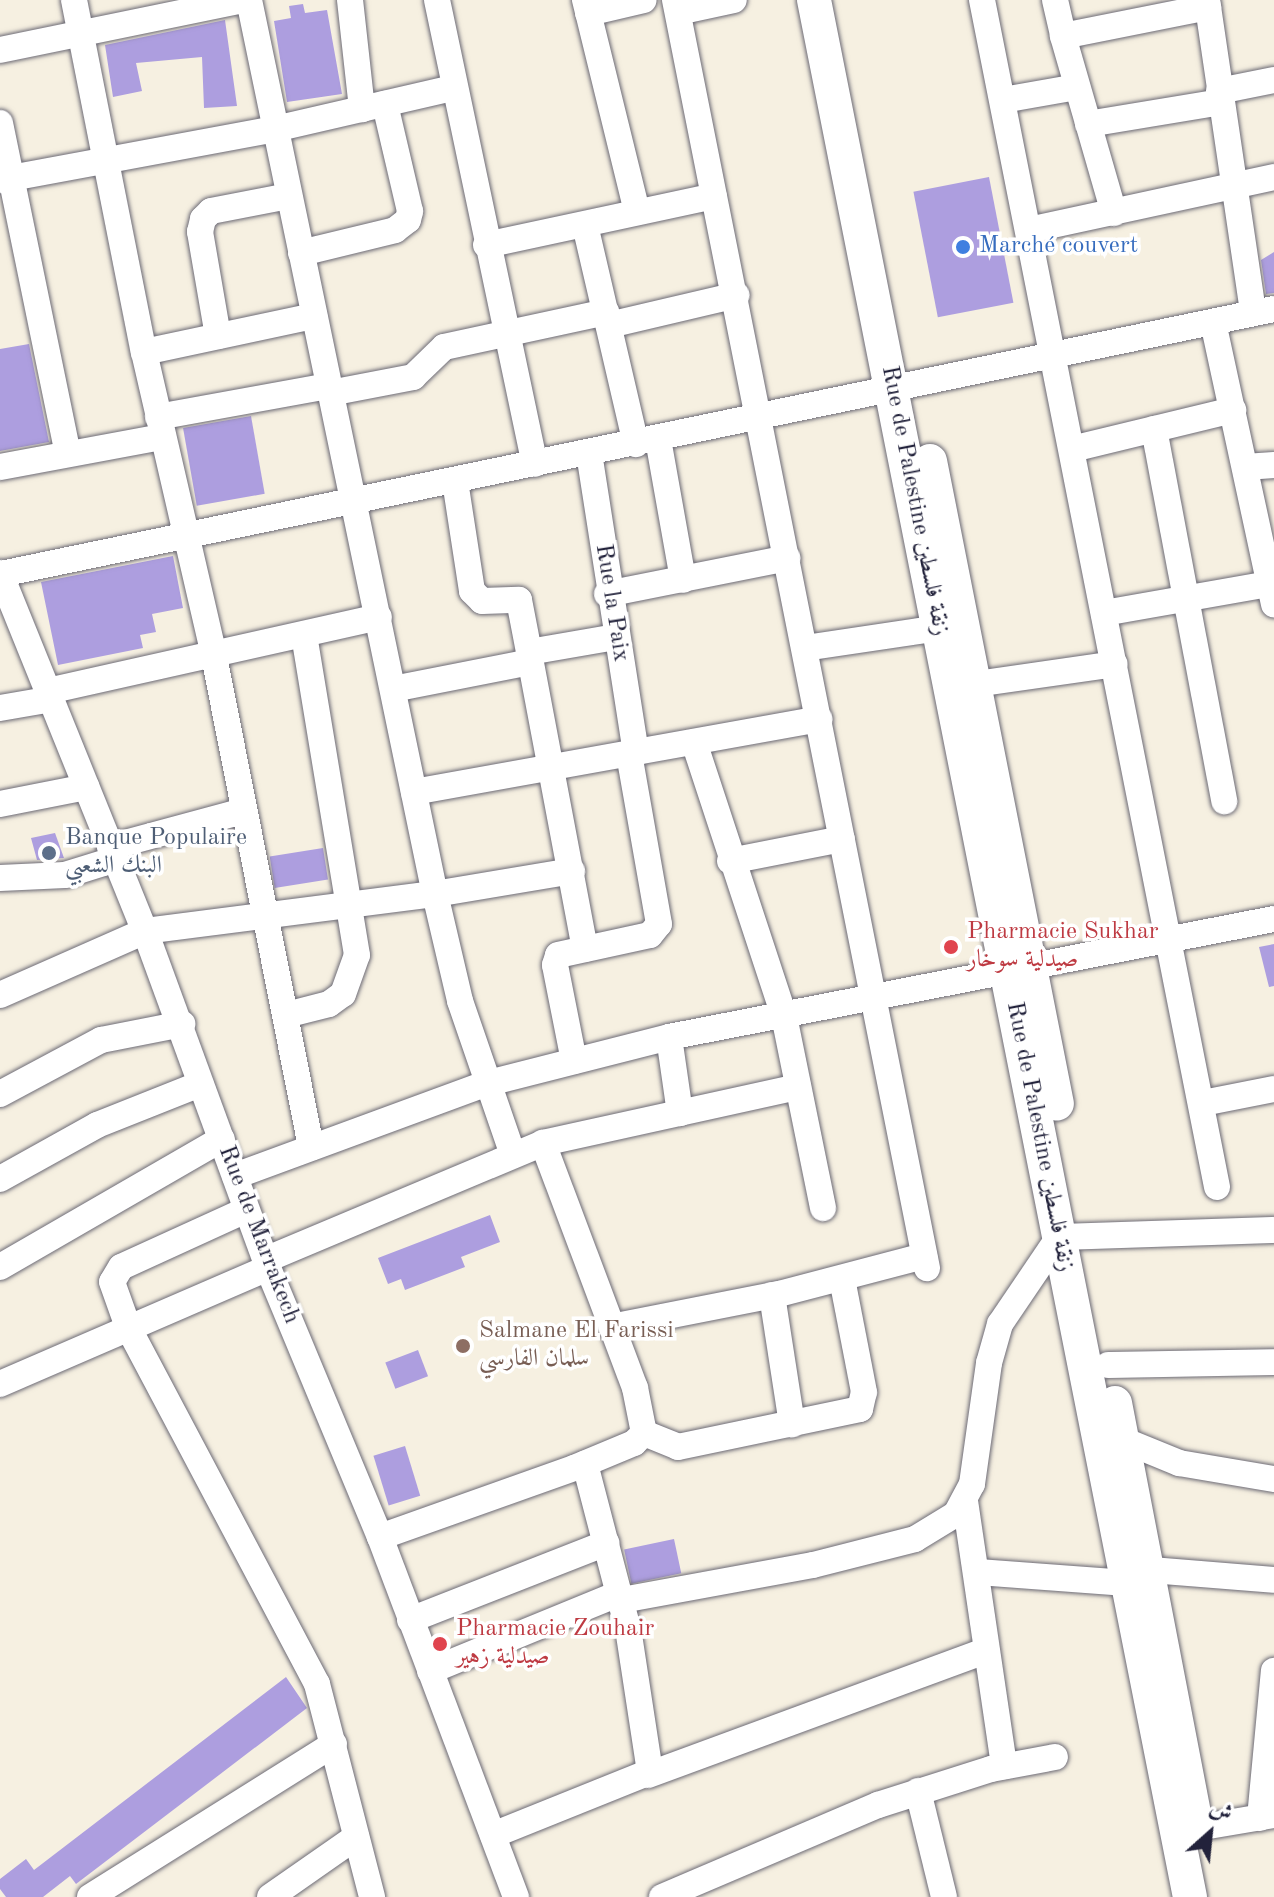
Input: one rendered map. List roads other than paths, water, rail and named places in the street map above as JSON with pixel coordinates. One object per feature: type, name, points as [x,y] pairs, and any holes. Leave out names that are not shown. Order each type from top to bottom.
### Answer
[{"type":"main road","name":"Rue de Palestine زنقة فلسطين","points":[[814,0],[976,684],[1018,970]]},
{"type":"main road","name":"Rue de Palestine زنقة فلسطين","points":[[836,0],[904,388],[939,628],[1018,970],[1139,1576],[1211,1897]]},
{"type":"main road","name":"Rue de Palestine زنقة فلسطين","points":[[1070,1234],[1108,1365],[1123,1440],[1139,1576],[1190,1897]]},
{"type":"street","points":[[74,0],[160,427],[213,651],[311,1147]]},
{"type":"street","points":[[0,50],[81,33],[156,9],[246,0],[355,501],[435,894],[485,1084],[513,1155]]},
{"type":"street","points":[[301,253],[395,230],[408,220],[410,211],[374,107],[350,0]]},
{"type":"street","points":[[437,0],[452,88],[535,464]]},
{"type":"street","points":[[637,212],[587,6],[644,0]]},
{"type":"street","points":[[611,1327],[926,1262],[737,295],[677,6],[734,0]]},
{"type":"street","points":[[982,0],[1203,1103],[1217,1187]]},
{"type":"street","points":[[1055,0],[1114,213]]},
{"type":"street","points":[[0,574],[647,442],[1264,311],[1233,185],[1208,4],[1063,36]]},
{"type":"street","points":[[1088,124],[1220,96],[1274,80]]},
{"type":"street","points":[[1003,100],[1077,87]]},
{"type":"street","points":[[5,179],[275,129],[452,88]]},
{"type":"street","points":[[0,123],[5,179],[68,453]]},
{"type":"street","points":[[1029,230],[1274,177]]},
{"type":"street","points":[[218,336],[200,232],[203,219],[211,211],[289,196]]},
{"type":"street","points":[[486,245],[714,196]]},
{"type":"street","points":[[585,225],[608,318],[647,442],[683,580]]},
{"type":"street","points":[[0,467],[68,453],[160,427],[330,390],[413,377],[444,347],[505,331],[608,318],[737,295]]},
{"type":"street","points":[[144,352],[314,316]]},
{"type":"street","points":[[1104,613],[1186,598],[1273,591],[1213,322]]},
{"type":"street","points":[[1072,449],[1233,410]]},
{"type":"street","points":[[1154,429],[1224,801]]},
{"type":"street","name":"Rue la Paix","points":[[574,1061],[555,960],[562,953],[650,935],[659,924],[607,594],[589,453]]},
{"type":"street","points":[[1245,467],[1274,465]]},
{"type":"street","points":[[455,481],[474,595],[482,601],[519,600],[585,949]]},
{"type":"street","points":[[607,594],[787,558]]},
{"type":"street","name":"Rue de Marrakech","points":[[0,574],[182,1024],[200,1084],[266,1264],[380,1537],[516,1897]]},
{"type":"street","points":[[0,708],[213,651],[379,617]]},
{"type":"street","points":[[805,648],[939,628]]},
{"type":"street","points":[[286,1015],[329,1004],[343,994],[357,955],[352,903],[304,634]]},
{"type":"street","points":[[393,689],[616,637]]},
{"type":"street","points":[[976,684],[1115,664]]},
{"type":"street","points":[[414,792],[819,719]]},
{"type":"street","points":[[694,742],[730,861],[761,936],[784,1016],[823,1208]]},
{"type":"street","points":[[0,804],[86,787]]},
{"type":"street","points":[[0,878],[65,875],[112,853],[243,811]]},
{"type":"street","points":[[730,861],[842,839]]},
{"type":"street","points":[[0,995],[145,931],[267,913],[435,894],[572,871]]},
{"type":"street","points":[[235,1176],[485,1084],[669,1037],[1274,919]]},
{"type":"street","points":[[0,1094],[101,1040],[182,1024]]},
{"type":"street","points":[[669,1037],[680,1113]]},
{"type":"street","points":[[0,1179],[97,1125],[200,1084]]},
{"type":"street","points":[[0,1384],[543,1143],[798,1087]]},
{"type":"street","points":[[1203,1103],[1274,1089]]},
{"type":"street","points":[[0,1267],[222,1139]]},
{"type":"street","points":[[380,1537],[585,1464],[634,1443],[644,1433],[643,1414],[543,1143]]},
{"type":"street","points":[[246,1210],[121,1267],[112,1282],[128,1327],[317,1684],[372,1897]]},
{"type":"street","points":[[1004,1766],[985,1651],[978,1572],[965,1501],[1000,1324],[1070,1234],[1274,1230]]},
{"type":"street","points":[[644,1433],[678,1447],[848,1415],[862,1407],[842,1279]]},
{"type":"street","points":[[772,1295],[792,1424]]},
{"type":"street","points":[[1108,1365],[1274,1362]]},
{"type":"street","points":[[1123,1440],[1179,1463],[1274,1479]]},
{"type":"street","points":[[585,1464],[621,1596],[647,1737],[648,1775]]},
{"type":"street","points":[[430,1671],[621,1596],[813,1565],[915,1539],[944,1525],[965,1501]]},
{"type":"street","points":[[410,1620],[606,1543]]},
{"type":"street","points":[[978,1572],[1274,1580]]},
{"type":"street","points":[[493,1835],[985,1651]]},
{"type":"street","points":[[1197,1828],[1267,1817],[1274,1674]]},
{"type":"street","points":[[99,1895],[334,1744]]},
{"type":"street","points":[[662,1897],[918,1791],[1004,1766],[1055,1757]]},
{"type":"street","points":[[918,1791],[944,1897]]},
{"type":"street","points":[[270,1897],[356,1837]]},
{"type":"place","name":"Marché couvert","points":[[963,247]]},
{"type":"place","name":"Banque Populaire البنك الشعبي","points":[[49,853]]},
{"type":"place","name":"Pharmacie Sukhar صيدلية سوخار","points":[[951,947]]},
{"type":"place","name":"Salmane El Farissi سلمان الفارسي","points":[[463,1346]]},
{"type":"place","name":"Pharmacie Zouhair صيدلية زهير","points":[[440,1644]]}]
